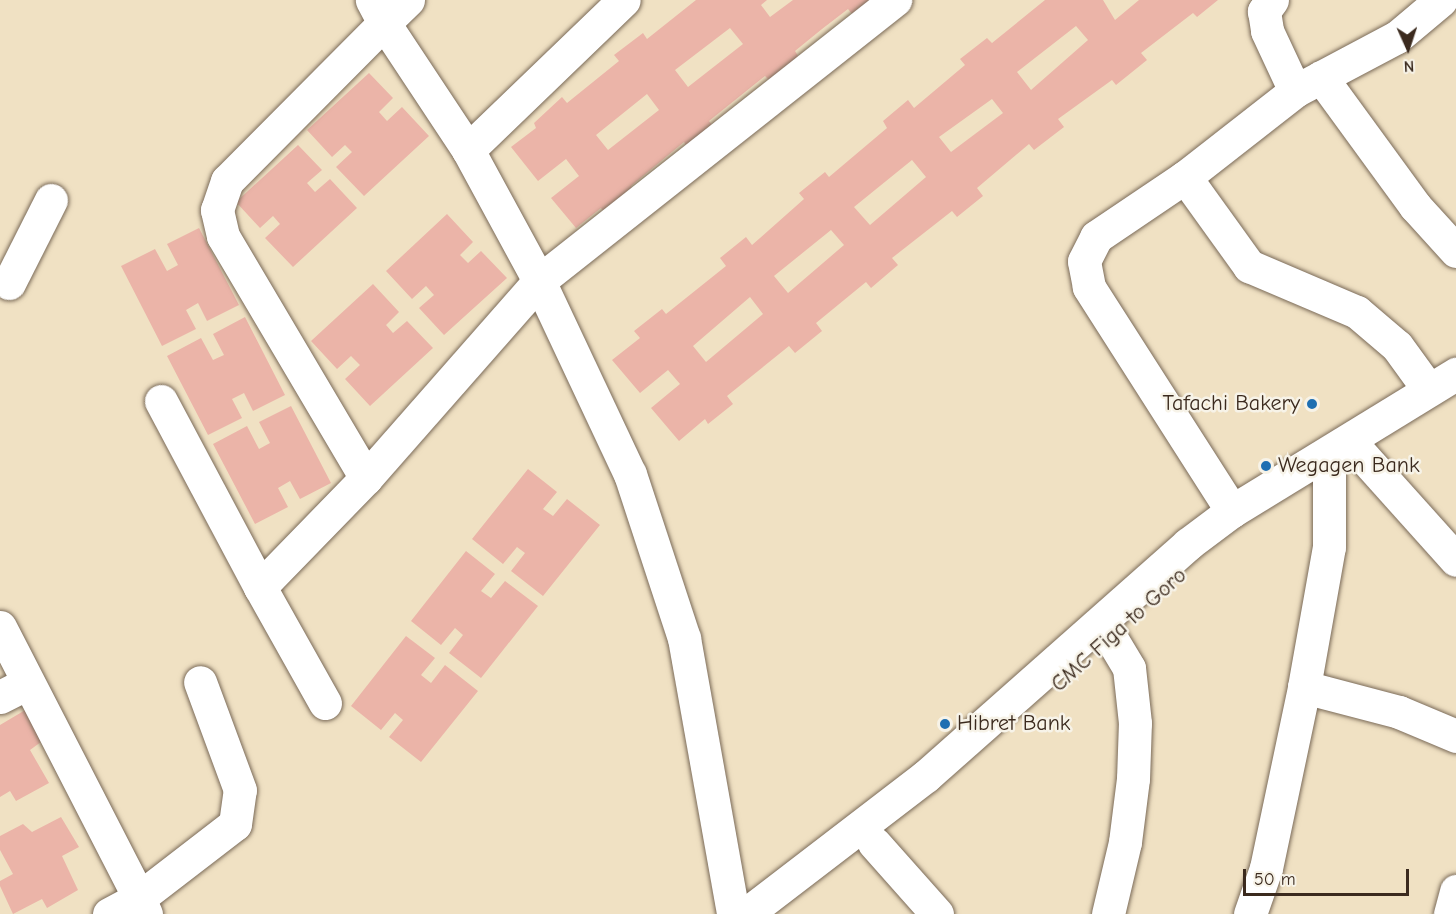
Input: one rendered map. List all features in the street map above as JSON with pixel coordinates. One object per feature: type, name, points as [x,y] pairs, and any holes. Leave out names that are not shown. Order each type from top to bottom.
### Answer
[{"type":"street","points":[[366,478],[223,236],[217,210],[227,181],[378,11],[408,0]]},
{"type":"street","points":[[468,150],[624,0]]},
{"type":"street","points":[[260,587],[366,478],[539,281],[895,0]]},
{"type":"street","points":[[1272,0],[1264,11],[1267,31],[1308,84],[1456,251]]},
{"type":"street","points":[[1232,511],[1089,287],[1084,261],[1096,237],[1185,177],[1308,84],[1397,37],[1441,0]]},
{"type":"street","points":[[378,11],[468,150],[539,281],[630,474],[684,638],[733,914]]},
{"type":"street","points":[[746,914],[926,776],[1149,576],[1232,511],[1447,388],[1357,312],[1250,266],[1185,177]]},
{"type":"street","points":[[3,288],[51,200]]},
{"type":"street","name":"CMC Figa to Goro","points":[[777,914],[874,843],[1045,698],[1110,636],[1198,558],[1266,510],[1361,454],[1447,388]]},
{"type":"street","points":[[161,401],[260,587],[325,702]]},
{"type":"street","points":[[1361,454],[1456,560]]},
{"type":"street","points":[[1250,914],[1266,868],[1304,687],[1329,547],[1329,473]]},
{"type":"street","points":[[0,627],[14,690],[142,906]]},
{"type":"street","points":[[1108,914],[1125,842],[1133,779],[1135,723],[1128,669],[1110,636]]},
{"type":"street","points":[[109,914],[142,906],[235,824],[240,790],[200,682]]},
{"type":"street","points":[[1304,687],[1400,712],[1456,736]]},
{"type":"street","points":[[874,843],[937,914]]},
{"type":"street","points":[[1450,914],[1456,891]]},
{"type":"building","points":[[696,0],[767,0],[761,5],[770,17],[793,0],[872,0],[853,15],[848,9],[822,29],[795,51],[800,59],[771,82],[765,76],[709,121],[713,126],[687,147],[684,142],[631,186],[634,193],[606,214],[601,208],[576,228],[551,198],[579,176],[566,159],[538,181],[511,147],[536,128],[534,123],[562,97],[567,103],[619,61],[614,55],[643,33],[647,39]],"holes":[[[730,28],[743,44],[688,87],[675,70]],[[647,94],[659,110],[608,150],[596,135]]]},
{"type":"building","points":[[1045,0],[1103,0],[1115,20],[1139,0],[1218,0],[1197,17],[1193,13],[1141,53],[1147,60],[1116,85],[1112,80],[1058,119],[1064,127],[1034,150],[1029,144],[977,188],[983,196],[957,217],[952,211],[892,258],[898,265],[871,288],[866,282],[816,323],[822,331],[795,353],[789,346],[727,396],[733,404],[708,424],[705,419],[679,441],[651,408],[680,384],[668,370],[640,393],[612,360],[640,338],[634,331],[662,309],[666,314],[726,266],[720,258],[746,237],[752,245],[804,199],[799,193],[825,172],[829,177],[887,128],[883,121],[908,100],[914,108],[965,65],[960,59],[987,38],[992,43]],"holes":[[[1076,26],[1088,40],[1031,90],[1017,72]],[[992,99],[1003,113],[951,152],[939,137]],[[912,160],[926,177],[870,225],[854,207]],[[831,230],[844,245],[788,293],[774,276]],[[750,297],[763,314],[706,362],[693,346]]]},
{"type":"building","points":[[369,73],[393,98],[379,112],[387,121],[402,107],[429,136],[364,196],[336,167],[352,152],[345,145],[332,157],[307,130]]},
{"type":"building","points":[[298,145],[322,170],[307,183],[315,192],[330,179],[357,208],[293,267],[265,238],[280,224],[273,216],[260,228],[236,202]]},
{"type":"building","points":[[447,214],[473,242],[460,255],[468,263],[481,251],[507,278],[444,335],[419,308],[434,295],[426,286],[412,299],[386,271]]},
{"type":"building","points":[[199,228],[239,305],[207,321],[198,303],[186,310],[196,329],[162,346],[121,266],[155,249],[167,271],[178,265],[167,244]]},
{"type":"building","points":[[373,284],[399,312],[386,325],[393,333],[407,321],[433,348],[370,406],[345,379],[360,365],[351,356],[337,369],[311,341]]},
{"type":"building","points":[[245,317],[285,395],[253,411],[244,393],[232,399],[242,418],[208,435],[167,356],[201,338],[213,360],[224,355],[213,334]]},
{"type":"building","points":[[291,406],[331,483],[300,499],[290,481],[278,488],[288,507],[255,524],[213,444],[247,426],[259,449],[270,443],[259,422]]},
{"type":"building","points":[[528,469],[557,492],[543,509],[553,516],[567,499],[600,525],[543,596],[511,571],[525,553],[517,547],[503,564],[472,539]]},
{"type":"building","points":[[466,551],[495,574],[481,591],[491,598],[505,581],[538,606],[481,678],[449,653],[463,635],[455,628],[441,645],[411,621]]},
{"type":"building","points":[[406,636],[435,658],[421,675],[431,683],[445,665],[478,691],[421,762],[389,737],[403,720],[395,713],[381,730],[351,706]]},
{"type":"building","points":[[27,709],[45,739],[30,750],[49,783],[16,801],[10,791],[0,797],[0,725]]},
{"type":"building","points":[[61,817],[79,847],[62,856],[78,890],[47,908],[42,899],[13,914],[0,886],[0,881],[13,874],[0,850],[0,836],[23,824],[32,832]]},
{"type":"place","name":"Tafachi Bakery","points":[[1312,404]]},
{"type":"place","name":"Wegagen Bank","points":[[1266,466]]},
{"type":"place","name":"Hibret Bank","points":[[945,724]]}]
